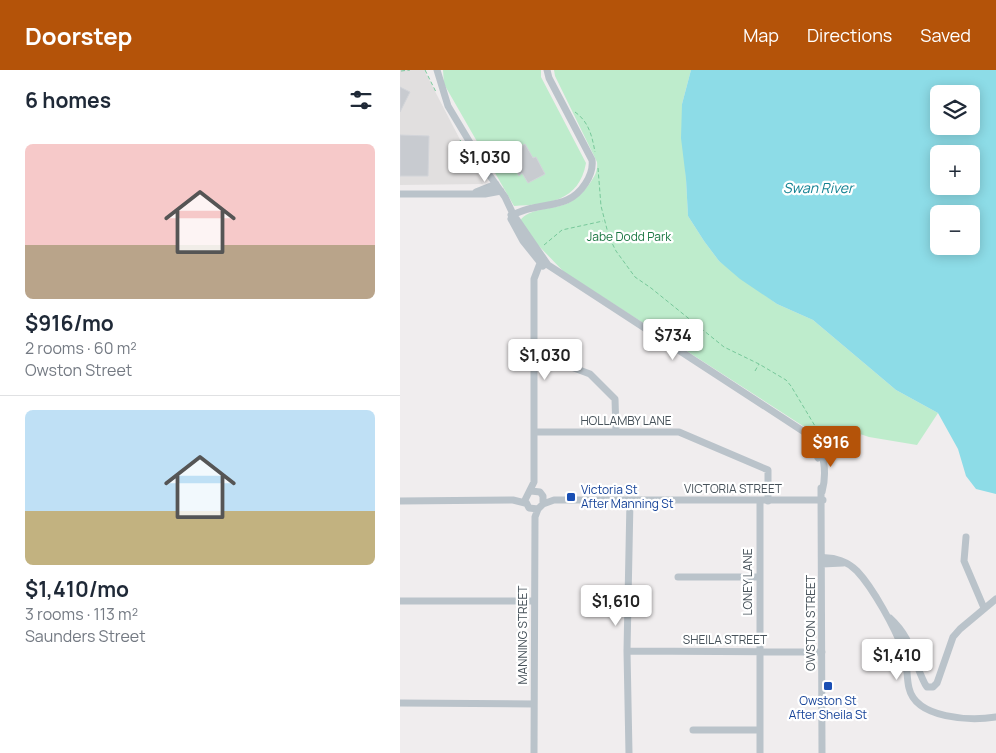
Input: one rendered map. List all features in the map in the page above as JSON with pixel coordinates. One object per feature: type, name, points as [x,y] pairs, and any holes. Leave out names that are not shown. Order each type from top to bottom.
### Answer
[{"type":"street","points":[[437,70],[448,106],[490,176],[523,240],[543,263],[806,435],[816,432],[847,432],[857,435]]},
{"type":"street","points":[[442,70],[444,91]]},
{"type":"street","points":[[513,218],[530,208],[567,200],[587,181],[593,167],[592,160],[549,78],[547,70]]},
{"type":"street","points":[[400,194],[471,194],[496,188]]},
{"type":"street","points":[[513,218],[537,250],[543,263]]},
{"type":"street","points":[[541,500],[534,482],[534,279],[543,263]]},
{"type":"street","points":[[534,364],[566,365],[590,374],[616,399],[616,432]]},
{"type":"street","name":"HOLLAMBY LANE","points":[[535,432],[678,432],[768,470],[768,500]]},
{"type":"street","name":"OWSTON STREET","points":[[806,435],[818,451],[825,470],[822,496],[822,753]]},
{"type":"street","points":[[527,506],[529,493],[534,482]]},
{"type":"street","points":[[529,493],[541,500]]},
{"type":"street","points":[[400,501],[513,500],[529,493]]},
{"type":"street","name":"VICTORIA STREET","points":[[541,500],[768,500],[822,496]]},
{"type":"street","points":[[513,500],[527,506],[535,518]]},
{"type":"street","points":[[527,506],[541,500]]},
{"type":"street","name":"MANNING STREET","points":[[534,753],[535,518],[541,500]]},
{"type":"street","points":[[629,753],[627,651],[630,500]]},
{"type":"street","name":"LONEY LANE","points":[[760,500],[760,753]]},
{"type":"street","points":[[966,537],[964,560],[984,608]]},
{"type":"street","points":[[822,561],[836,558],[856,570],[886,615],[904,652],[909,688],[916,701],[934,712],[958,718],[996,717]]},
{"type":"street","points":[[678,577],[760,577]]},
{"type":"street","points":[[886,615],[900,627],[912,649],[923,682],[927,687],[933,687],[937,683],[953,637],[996,599]]},
{"type":"street","points":[[400,601],[534,601]]},
{"type":"street","name":"SHEILA STREET","points":[[627,651],[822,652]]},
{"type":"street","points":[[400,703],[534,704]]},
{"type":"street","points":[[692,730],[760,730]]},
{"type":"path","points":[[401,71],[410,70]]},
{"type":"path","points":[[570,109],[581,116],[586,124],[596,153]]},
{"type":"path","points":[[460,160],[466,150]]},
{"type":"path","points":[[598,162],[604,220],[609,237],[616,251],[635,277],[724,346],[786,380],[792,386],[808,412],[816,432]]},
{"type":"path","points":[[537,250],[558,232],[604,220]]},
{"type":"path","points":[[755,371],[759,364]]},
{"type":"shaded area","points":[[400,70],[424,70],[483,184],[400,185]]},
{"type":"green space","points":[[443,70],[541,70],[541,77],[586,163],[577,186],[569,193],[550,202],[514,206],[444,84]]},
{"type":"green space","name":"Jabe Dodd Park","points":[[554,70],[691,70],[682,104],[688,216],[719,261],[777,304],[813,320],[896,390],[938,413],[917,445],[869,437],[845,429],[822,429],[803,426],[564,272],[536,243],[520,221],[529,213],[564,205],[573,200],[586,188],[597,171],[597,162],[555,76]]},
{"type":"water","name":"Swan River","points":[[691,70],[996,70],[996,494],[976,489],[966,476],[958,449],[938,413],[896,390],[813,320],[777,304],[740,279],[719,261],[688,216],[681,138],[682,104]]},
{"type":"building","points":[[400,87],[410,92],[400,112]]},
{"type":"building","points":[[400,135],[429,136],[428,176],[400,176]]},
{"type":"building","points":[[525,144],[533,158],[536,157],[545,174],[528,183],[522,173],[519,176],[507,154]]},
{"type":"place","name":"Victoria St After Manning St","points":[[571,497]]},
{"type":"place","name":"Owston St After Sheila St","points":[[828,686]]}]
